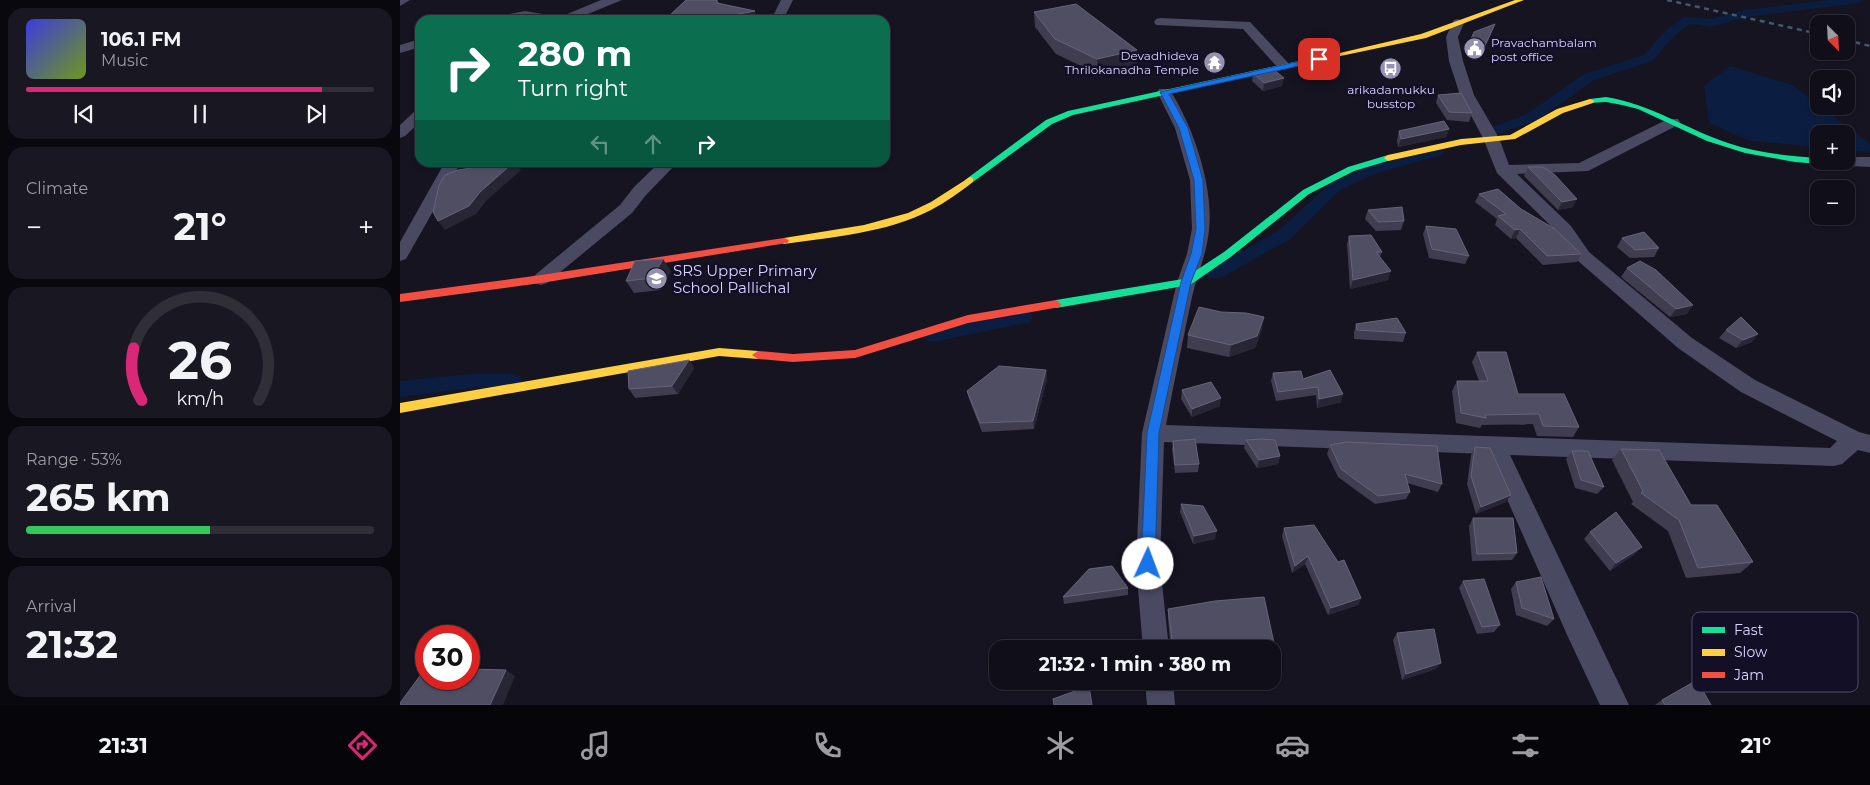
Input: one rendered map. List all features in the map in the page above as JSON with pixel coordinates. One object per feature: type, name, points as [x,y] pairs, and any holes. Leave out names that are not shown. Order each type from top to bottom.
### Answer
[{"type":"street","points":[[400,2],[404,0]]},
{"type":"street","points":[[574,15],[596,5],[616,0]]},
{"type":"street","points":[[780,15],[787,0]]},
{"type":"street","points":[[400,298],[542,279],[838,233],[912,216],[946,198],[1049,122],[1071,113],[1423,36],[1521,0]]},
{"type":"street","points":[[1160,22],[1246,25],[1284,66]]},
{"type":"street","points":[[1458,23],[1452,37],[1456,61],[1466,95],[1491,138],[1503,170],[1565,230],[1582,256],[1685,343],[1748,386],[1862,442]]},
{"type":"street","points":[[400,49],[415,44]]},
{"type":"street","points":[[1155,640],[1148,564],[1153,433],[1186,282],[1196,254],[1200,229],[1198,180],[1183,128],[1164,92]]},
{"type":"street","points":[[400,408],[720,352],[794,358],[855,354],[968,319],[1186,282],[1210,270],[1308,190],[1350,170],[1407,154],[1462,142],[1491,138],[1497,139],[1517,134],[1520,130],[1535,125],[1577,103],[1593,99],[1606,99],[1634,107],[1673,122],[1713,141],[1768,157],[1810,160]]},
{"type":"street","points":[[400,133],[415,119]]},
{"type":"street","points":[[1503,170],[1582,168],[1673,122]]},
{"type":"street","points":[[1855,162],[1870,162]]},
{"type":"street","points":[[400,255],[415,235],[442,177],[449,167]]},
{"type":"street","points":[[542,279],[626,209],[647,184],[665,167]]},
{"type":"street","points":[[1153,433],[1834,456],[1862,442]]},
{"type":"street","points":[[1494,444],[1577,628],[1615,705]]},
{"type":"street","points":[[1160,690],[1161,705]]},
{"type":"water","points":[[1730,66],[1792,85],[1810,99],[1810,115],[1832,115],[1845,125],[1810,125],[1810,146],[1750,141],[1709,123],[1704,86]]},
{"type":"water","points":[[1855,133],[1870,144],[1870,152],[1855,151]]},
{"type":"building","points":[[686,0],[717,0],[717,3],[755,11],[734,15],[670,15]]},
{"type":"building","points":[[1076,4],[1137,50],[1097,59],[1055,39],[1034,12]]},
{"type":"building","points":[[1495,24],[1483,50],[1468,46],[1474,32]]},
{"type":"building","points":[[1273,69],[1284,78],[1264,83],[1253,73]]},
{"type":"building","points":[[1461,93],[1472,113],[1449,112],[1438,95]]},
{"type":"building","points":[[1444,121],[1449,129],[1401,139],[1399,131]]},
{"type":"building","points":[[477,167],[508,167],[480,192],[469,206],[438,221],[433,212],[439,185],[445,175],[458,170]]},
{"type":"building","points":[[1528,167],[1543,167],[1555,175],[1577,199],[1562,202]]},
{"type":"building","points":[[1498,189],[1521,209],[1555,229],[1581,254],[1547,256],[1520,229],[1515,230],[1498,216],[1506,214],[1479,194]]},
{"type":"building","points":[[1402,207],[1404,221],[1378,222],[1368,210]]},
{"type":"building","points":[[1426,226],[1456,229],[1469,256],[1432,249]]},
{"type":"building","points":[[1644,232],[1659,248],[1635,250],[1622,238]]},
{"type":"building","points":[[1371,235],[1382,252],[1376,252],[1391,271],[1353,280],[1349,236]]},
{"type":"building","points":[[663,259],[652,278],[626,281],[635,261]]},
{"type":"building","points":[[1640,261],[1656,270],[1693,305],[1676,309],[1627,268]]},
{"type":"building","points":[[1199,307],[1221,312],[1246,313],[1264,317],[1257,336],[1231,345],[1188,335]]},
{"type":"building","points":[[1741,317],[1758,334],[1743,340],[1726,330]]},
{"type":"building","points":[[1397,318],[1406,333],[1357,330],[1356,324]]},
{"type":"building","points":[[1477,352],[1506,352],[1518,394],[1564,394],[1579,427],[1543,426],[1539,414],[1485,415],[1486,418],[1461,413],[1457,381],[1488,381]]},
{"type":"building","points":[[689,360],[672,386],[629,389],[628,371]]},
{"type":"building","points":[[999,366],[1046,370],[1033,421],[980,423],[967,391]]},
{"type":"building","points":[[1330,370],[1343,394],[1319,399],[1318,387],[1278,392],[1273,373],[1301,371],[1303,379]]},
{"type":"building","points":[[1211,382],[1221,398],[1192,409],[1182,390]]},
{"type":"building","points":[[1195,439],[1199,464],[1175,465],[1173,441]]},
{"type":"building","points":[[1246,440],[1275,440],[1280,456],[1259,460]]},
{"type":"building","points":[[1346,442],[1437,446],[1442,484],[1405,474],[1410,492],[1378,496],[1341,469],[1330,445]]},
{"type":"building","points":[[1475,447],[1490,448],[1511,495],[1481,507],[1471,476]]},
{"type":"building","points":[[1621,449],[1659,450],[1691,505],[1717,505],[1753,562],[1698,568],[1679,520],[1641,493],[1643,491]]},
{"type":"building","points":[[1572,451],[1588,451],[1604,487],[1581,480]]},
{"type":"building","points":[[1181,504],[1203,506],[1217,531],[1194,536]]},
{"type":"building","points":[[1616,512],[1642,547],[1616,563],[1590,532]]},
{"type":"building","points":[[1473,518],[1513,518],[1517,553],[1477,554]]},
{"type":"building","points":[[1314,525],[1338,562],[1344,560],[1361,598],[1331,608],[1308,556],[1295,566],[1284,528]]},
{"type":"building","points":[[1112,566],[1128,588],[1063,597],[1089,569]]},
{"type":"building","points":[[1541,577],[1554,619],[1522,608],[1516,582]]},
{"type":"building","points":[[1484,579],[1500,625],[1482,627],[1463,581]]},
{"type":"building","points":[[1264,597],[1273,640],[1172,640],[1168,609],[1215,601]]},
{"type":"building","points":[[1434,629],[1441,663],[1406,674],[1397,633]]},
{"type":"building","points":[[480,669],[506,670],[490,705],[400,705],[415,683],[415,690],[480,690]]},
{"type":"building","points":[[1692,683],[1692,692],[1704,692],[1711,705],[1665,705],[1662,700]]},
{"type":"building","points":[[1078,690],[1090,690],[1092,705],[1054,705],[1053,699]]},
{"type":"waterway","points":[[1495,131],[1532,117],[1589,77],[1648,58],[1670,33],[1688,20],[1712,23],[1745,14],[1858,0]]},
{"type":"waterway","points":[[1215,274],[1284,235],[1335,187],[1369,171],[1437,152]]},
{"type":"waterway","points":[[933,335],[1024,317]]},
{"type":"waterway","points":[[400,389],[472,381],[513,381]]},
{"type":"railway","points":[[1667,0],[1810,32]]},
{"type":"railway","points":[[1855,42],[1870,46]]},
{"type":"traffic: fast","points":[[970,180],[1049,122],[1071,113],[1331,56]]},
{"type":"traffic: fast","points":[[1590,101],[1623,102],[1658,115],[1725,145],[1772,156],[1810,160]]},
{"type":"traffic: fast","points":[[1056,304],[1186,282],[1228,254],[1306,192],[1351,169],[1388,158]]},
{"type":"traffic: slow","points":[[1331,56],[1423,36],[1521,0]]},
{"type":"traffic: slow","points":[[1388,158],[1461,142],[1512,137],[1560,111],[1590,101]]},
{"type":"traffic: slow","points":[[784,241],[832,234],[896,220],[935,204],[970,180]]},
{"type":"traffic: slow","points":[[400,408],[719,352],[758,355]]},
{"type":"traffic: jam","points":[[400,298],[541,279],[784,241]]},
{"type":"traffic: jam","points":[[758,355],[793,358],[855,354],[968,319],[1056,304]]},
{"type":"place","name":"Pravachambalam post office","points":[[1475,49]]},
{"type":"place","name":"Devadhideva Thrilokanadha Temple","points":[[1215,62]]},
{"type":"place","name":"arikadamukku busstop","points":[[1391,68]]},
{"type":"place","name":"SRS Upper Primary School Pallichal","points":[[657,279]]},
{"type":"route","points":[[1148,564],[1153,433],[1186,282],[1196,254],[1200,229],[1198,180],[1183,128],[1164,92],[1319,59]]}]
